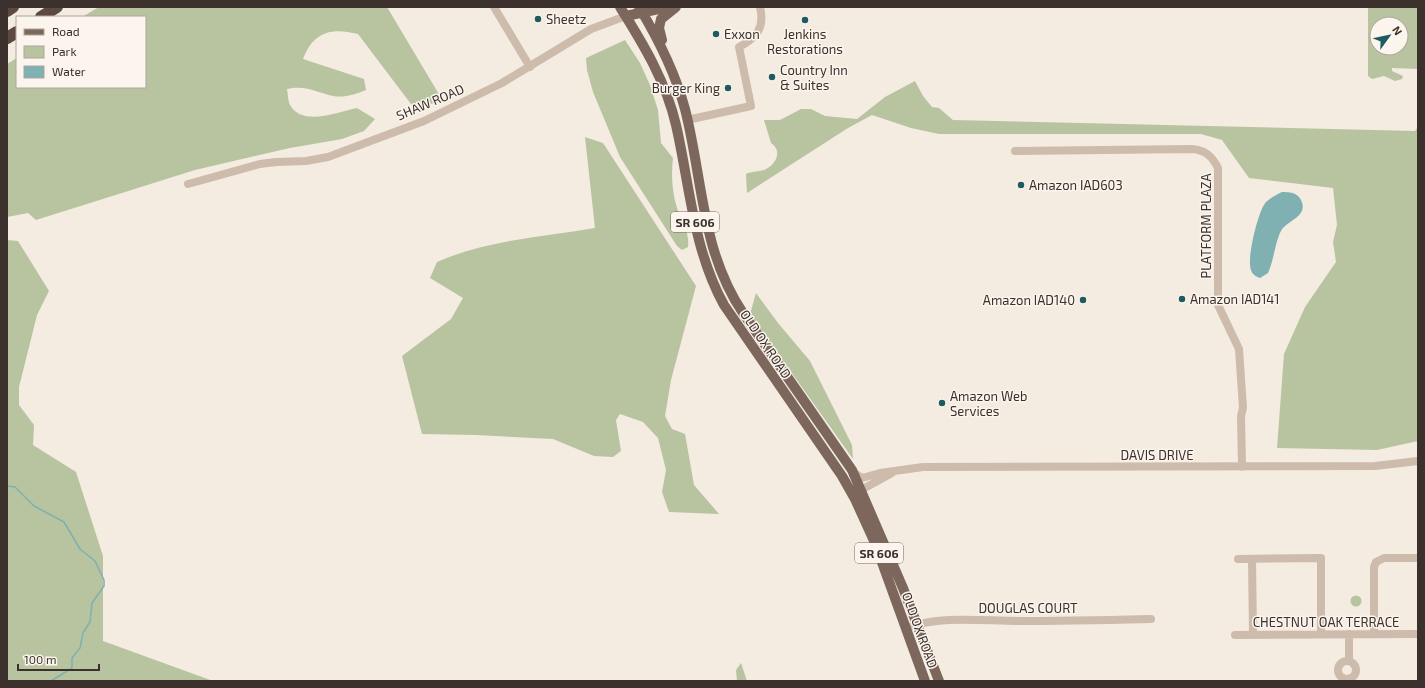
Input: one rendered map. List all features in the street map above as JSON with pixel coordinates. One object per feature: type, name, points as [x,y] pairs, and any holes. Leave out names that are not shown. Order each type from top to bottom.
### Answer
[{"type":"highway","points":[[7,11],[13,7]]},
{"type":"highway","points":[[43,16],[57,7]]},
{"type":"main road","points":[[633,7],[641,10]]},
{"type":"main road","name":"SHAW ROAD","points":[[623,11],[668,7]]},
{"type":"main road","points":[[665,54],[660,31],[660,23],[662,18],[676,7]]},
{"type":"main road","name":"OLD OX ROAD","points":[[641,10],[674,74],[687,120],[711,244],[727,288],[853,472],[917,624],[938,681]]},
{"type":"main road","name":"OLD OX ROAD","points":[[623,11],[651,58],[670,106],[676,125],[696,231],[714,287],[724,305],[845,481],[870,531],[925,681]]},
{"type":"main road","points":[[845,481],[852,487],[861,490]]},
{"type":"street","points":[[494,7],[530,67]]},
{"type":"street","points":[[687,120],[751,106],[739,47],[757,35],[762,24],[760,7]]},
{"type":"street","name":"SHAW ROAD","points":[[188,184],[260,164],[306,161],[328,157],[424,121],[447,111],[530,67],[623,11]]},
{"type":"street","name":"PLATFORM PLAZA","points":[[1015,151],[1192,149],[1204,151],[1212,159],[1218,168],[1218,305],[1236,342],[1240,356],[1243,408],[1241,416],[1242,467]]},
{"type":"street","name":"DAVIS DRIVE","points":[[853,472],[856,476],[862,478],[896,470],[930,467],[1375,466],[1418,461]]},
{"type":"street","name":"DAVIS DRIVE","points":[[861,490],[896,470]]},
{"type":"street","points":[[1238,558],[1321,558],[1321,634]]},
{"type":"street","points":[[1374,634],[1374,567],[1376,562],[1384,558],[1418,558]]},
{"type":"street","points":[[1252,559],[1253,635]]},
{"type":"street","name":"DOUGLAS COURT","points":[[906,628],[917,624],[941,620],[1019,621],[1151,619]]},
{"type":"street","points":[[1347,634],[1347,661]]},
{"type":"street","name":"CHESTNUT OAK TERRACE","points":[[1235,635],[1418,634]]},
{"type":"street","points":[[1347,661],[1353,663],[1356,668],[1353,679],[1342,679],[1338,673],[1338,667],[1347,661]]},
{"type":"green space","points":[[99,7],[387,7],[443,101],[414,108],[358,34],[339,31],[331,32],[318,37],[307,50],[303,59],[364,79],[366,90],[350,95],[333,96],[305,88],[287,89],[289,103],[296,112],[311,117],[331,115],[357,108],[375,119],[364,131],[342,139],[290,148],[195,170],[36,220],[28,213],[7,217],[7,64],[16,59],[16,88],[146,88],[146,16],[84,16]]},
{"type":"green space","points":[[1368,7],[1418,7],[1418,69],[1392,68],[1392,71],[1403,76],[1402,79],[1395,81],[1384,76],[1372,79],[1368,76]]},
{"type":"green space","points":[[625,40],[640,63],[650,85],[658,110],[661,143],[673,158],[672,177],[674,196],[688,236],[688,247],[682,250],[677,246],[620,157],[593,92],[587,70],[586,58]]},
{"type":"green space","points":[[915,81],[923,96],[932,107],[939,108],[953,120],[1415,131],[1418,127],[1418,441],[1377,450],[1277,448],[1284,354],[1305,307],[1336,262],[1333,242],[1337,225],[1333,188],[1249,178],[1222,140],[1201,134],[939,134],[911,128],[872,115],[848,128],[747,193],[746,174],[768,168],[775,161],[777,154],[775,146],[771,143],[764,120],[780,120],[801,109],[811,109],[825,116],[857,119],[885,97]]},
{"type":"green space","points":[[585,137],[603,143],[696,286],[671,380],[665,416],[672,429],[685,434],[694,485],[719,514],[669,512],[662,492],[666,470],[658,438],[643,422],[620,414],[616,420],[621,451],[613,457],[594,456],[553,439],[422,434],[402,356],[451,319],[463,298],[430,278],[437,262],[495,244],[595,228]]},
{"type":"green space","points":[[7,240],[18,241],[49,291],[37,315],[19,387],[19,405],[34,425],[33,445],[76,472],[103,556],[103,641],[213,681],[7,681]]},
{"type":"green space","points":[[756,293],[778,323],[810,361],[852,445],[853,459],[750,314]]},
{"type":"green space","points":[[1356,595],[1360,597],[1362,601],[1360,605],[1356,607],[1352,605],[1350,601],[1352,597]]},
{"type":"green space","points":[[741,663],[747,681],[737,681],[736,670]]},
{"type":"water","points":[[1282,192],[1290,192],[1297,195],[1303,206],[1302,210],[1296,218],[1281,231],[1268,273],[1260,278],[1254,275],[1250,267],[1251,251],[1255,232],[1260,214],[1266,202]]},
{"type":"waterway","points":[[7,486],[15,487],[34,506],[64,522],[80,549],[95,561],[104,580],[104,586],[92,603],[90,622],[83,633],[80,648],[72,658],[72,668],[51,681]]},
{"type":"place","name":"Sheetz","points":[[538,19]]},
{"type":"place","name":"Jenkins Restorations","points":[[805,20]]},
{"type":"place","name":"Exxon","points":[[716,34]]},
{"type":"place","name":"Country Inn & Suites","points":[[772,77]]},
{"type":"place","name":"Burger King","points":[[728,88]]},
{"type":"place","name":"Amazon IAD603","points":[[1021,185]]},
{"type":"place","name":"Amazon IAD141","points":[[1182,299]]},
{"type":"place","name":"Amazon IAD140","points":[[1083,300]]},
{"type":"place","name":"Amazon Web Services","points":[[942,403]]}]
